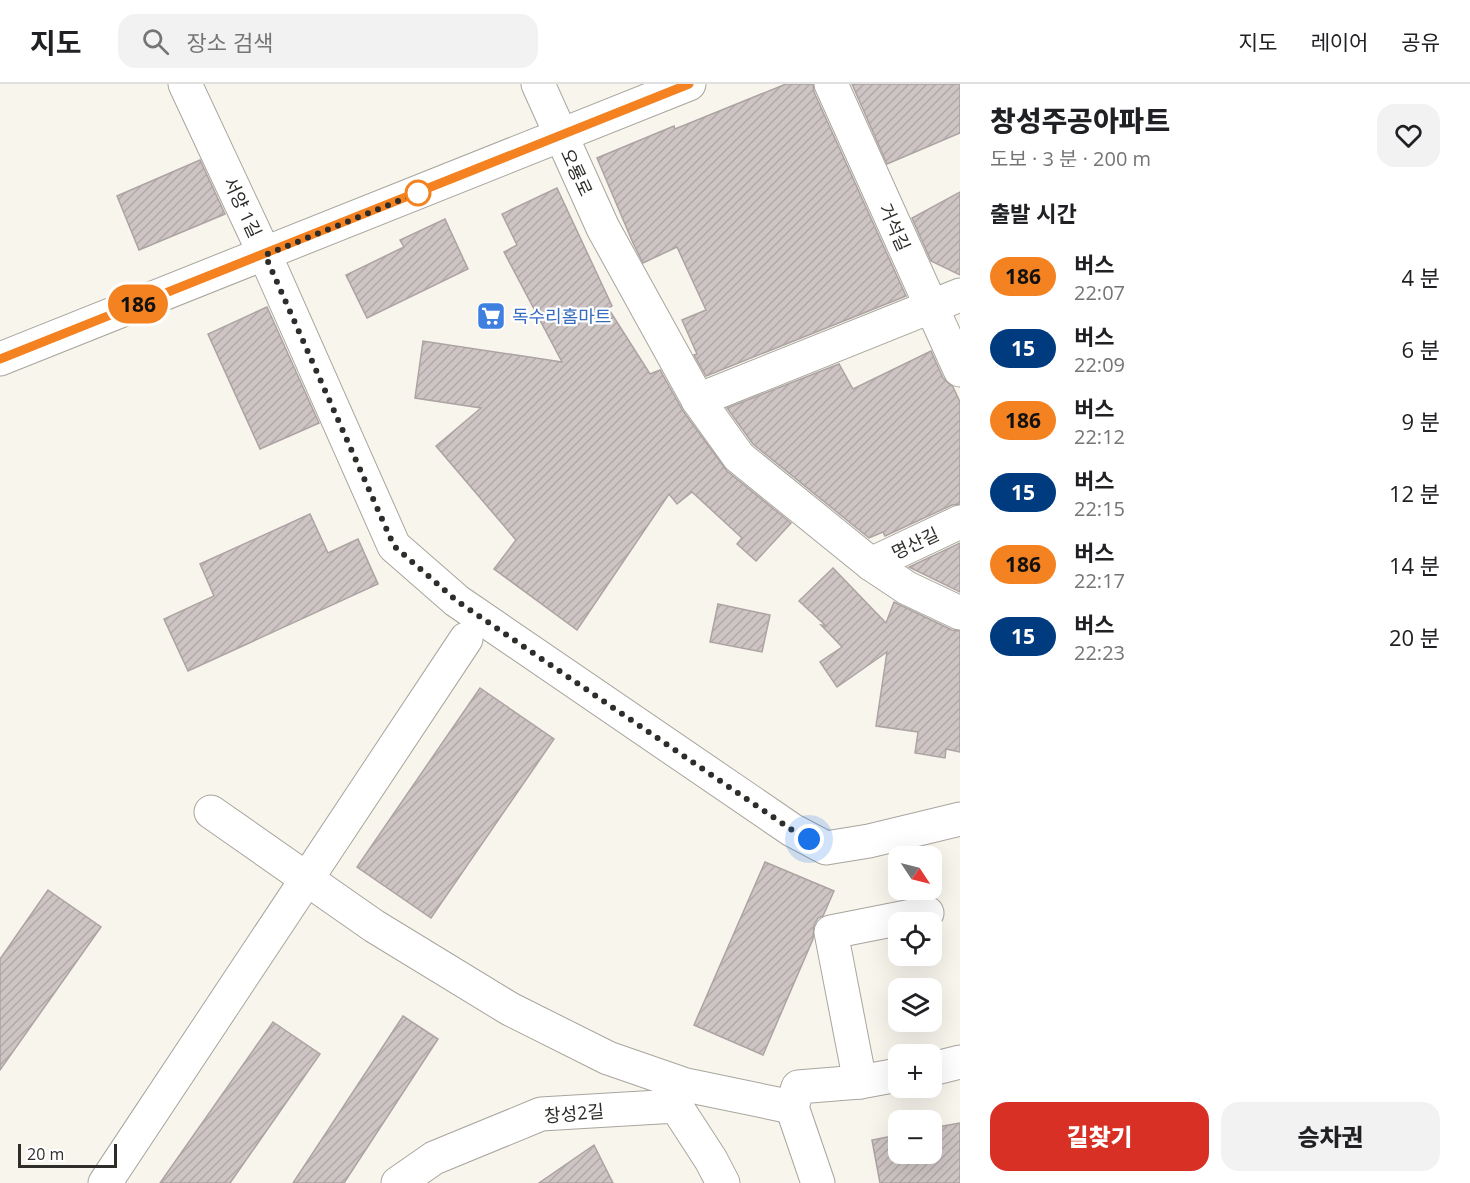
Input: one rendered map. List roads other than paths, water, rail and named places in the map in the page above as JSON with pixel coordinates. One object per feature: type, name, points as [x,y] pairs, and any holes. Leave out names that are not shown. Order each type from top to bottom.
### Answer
[{"type":"street","name":"서양 1길","points":[[185,84],[265,255],[394,546],[457,601],[792,830],[826,848],[869,841],[960,819]]},
{"type":"street","name":"오룡로","points":[[537,84],[603,228],[698,400],[739,457],[871,564],[906,588],[960,613]]},
{"type":"street","points":[[0,359],[689,84]]},
{"type":"street","name":"거석길","points":[[831,84],[960,370]]},
{"type":"street","points":[[698,400],[960,295]]},
{"type":"street","name":"명산길","points":[[871,564],[960,522]]},
{"type":"street","points":[[105,1183],[466,639]]},
{"type":"street","points":[[211,812],[374,926],[510,1009],[608,1058],[686,1085],[792,1107]]},
{"type":"street","points":[[860,1082],[831,932],[888,921]]},
{"type":"street","points":[[942,1066],[960,1062]]},
{"type":"street","points":[[818,1183],[792,1107],[798,1087],[860,1082],[888,1077]]},
{"type":"street","name":"창성2길","points":[[398,1183],[434,1158],[541,1114],[676,1106],[723,1183]]},
{"type":"place","name":"독수리홈마트","points":[[491,316]]}]
